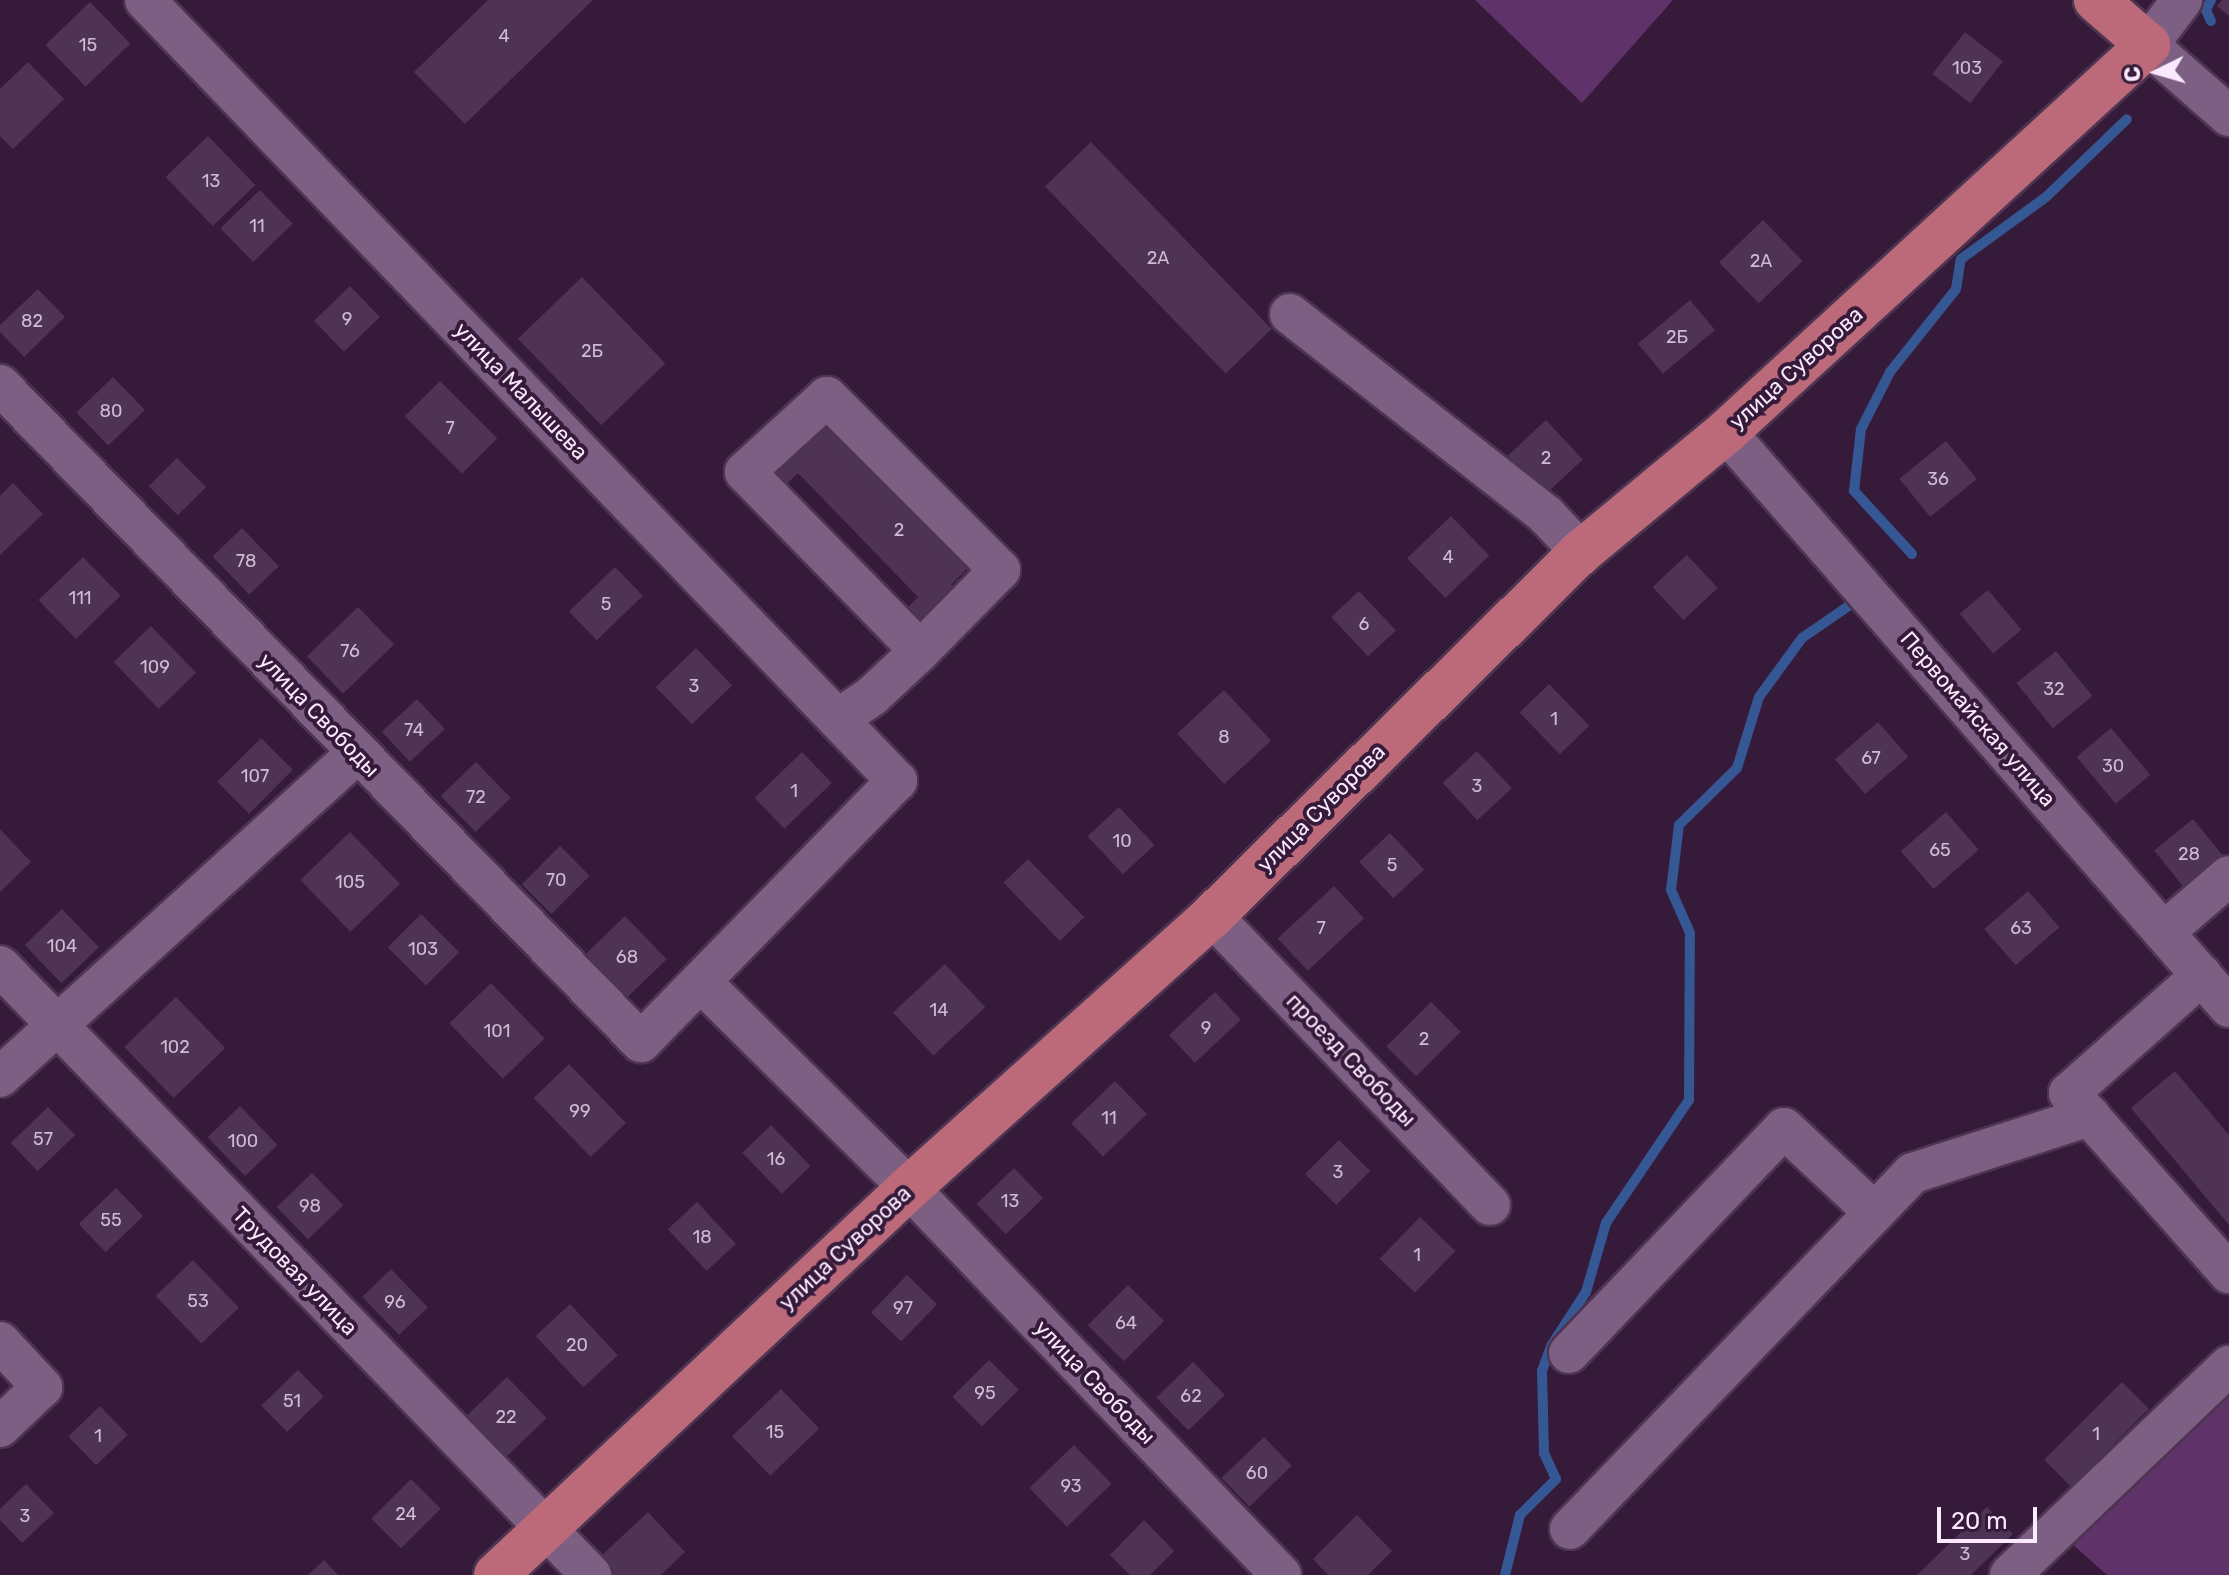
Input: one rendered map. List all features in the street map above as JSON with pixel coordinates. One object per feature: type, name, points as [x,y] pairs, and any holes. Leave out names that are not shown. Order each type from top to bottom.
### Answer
[{"type":"main road","points":[[2096,0],[2148,45]]},
{"type":"main road","name":"улица Суворова","points":[[496,1575],[909,1188],[1212,916],[1581,552],[1726,432],[2148,45]]},
{"type":"street","name":"улица Малышева","points":[[145,0],[897,781],[701,982]]},
{"type":"street","points":[[2182,0],[2148,45],[2229,116]]},
{"type":"street","points":[[1290,314],[1546,515],[1581,552]]},
{"type":"street","name":"улица Свободы","points":[[0,385],[356,754],[641,1042],[701,982],[909,1188],[1281,1575]]},
{"type":"street","points":[[838,719],[920,651],[1000,570],[827,397],[745,472],[920,651]]},
{"type":"street","name":"Первомайская улица","points":[[1726,432],[2229,1007]]},
{"type":"street","points":[[0,1077],[356,754]]},
{"type":"street","points":[[2165,931],[2229,876]]},
{"type":"street","name":"проезд Свободы","points":[[1212,916],[1490,1205]]},
{"type":"street","name":"Трудовая улица","points":[[0,966],[591,1575]]},
{"type":"street","points":[[2202,975],[2069,1093],[2229,1273]]},
{"type":"street","points":[[1570,1529],[1913,1173],[2090,1116]]},
{"type":"street","points":[[1569,1353],[1784,1128],[1874,1212]]},
{"type":"street","points":[[0,1342],[42,1387],[0,1427]]},
{"type":"street","points":[[2010,1575],[2229,1366]]},
{"type":"shaded area","points":[[1475,0],[1673,0],[1582,103]]},
{"type":"shaded area","points":[[2229,1386],[2229,1575],[2107,1575],[2061,1534]]},
{"type":"building","points":[[488,0],[593,0],[465,124],[414,72]]},
{"type":"building","points":[[2222,0],[2229,0],[2229,16],[2217,6]]},
{"type":"building","points":[[90,2],[130,44],[86,87],[45,45]]},
{"type":"building","points":[[1965,32],[2003,62],[1970,103],[1932,74]]},
{"type":"building","points":[[28,62],[64,99],[13,149],[0,136],[0,89]]},
{"type":"building","points":[[208,136],[255,185],[213,226],[166,177]]},
{"type":"building","points":[[1091,142],[1272,329],[1226,373],[1045,186]]},
{"type":"building","points":[[260,190],[293,224],[253,262],[220,228]]},
{"type":"building","points":[[1763,220],[1803,261],[1759,303],[1719,262]]},
{"type":"building","points":[[582,277],[665,363],[601,425],[518,339]]},
{"type":"building","points":[[350,286],[380,317],[344,352],[314,321]]},
{"type":"building","points":[[38,289],[65,317],[24,357],[0,332],[0,325]]},
{"type":"building","points":[[1690,300],[1715,330],[1663,374],[1638,344]]},
{"type":"building","points":[[113,377],[145,410],[108,446],[76,412]]},
{"type":"building","points":[[440,381],[497,438],[462,474],[405,416]]},
{"type":"building","points":[[831,413],[975,561],[951,585],[962,597],[919,638],[898,617],[918,597],[798,473],[775,495],[752,471]]},
{"type":"building","points":[[1546,420],[1583,459],[1545,495],[1508,455]]},
{"type":"building","points":[[1946,441],[1977,479],[1930,517],[1899,479]]},
{"type":"building","points":[[177,458],[206,487],[178,515],[149,486]]},
{"type":"building","points":[[13,483],[43,514],[0,555],[0,496]]},
{"type":"building","points":[[1451,516],[1489,556],[1445,598],[1407,558]]},
{"type":"building","points":[[242,528],[279,566],[249,595],[213,556]]},
{"type":"building","points":[[1687,555],[1718,588],[1683,620],[1653,587]]},
{"type":"building","points":[[83,557],[121,596],[76,639],[38,600]]},
{"type":"building","points":[[615,567],[643,596],[597,640],[569,611]]},
{"type":"building","points":[[1988,590],[2021,630],[1993,654],[1960,614]]},
{"type":"building","points":[[1359,591],[1396,630],[1368,656],[1331,617]]},
{"type":"building","points":[[358,607],[394,644],[343,694],[307,656]]},
{"type":"building","points":[[151,626],[196,673],[159,709],[114,662]]},
{"type":"building","points":[[696,648],[732,685],[692,724],[656,687]]},
{"type":"building","points":[[2056,651],[2093,696],[2053,728],[2016,683]]},
{"type":"building","points":[[1549,684],[1589,726],[1560,754],[1520,712]]},
{"type":"building","points":[[1224,690],[1271,740],[1224,784],[1177,734]]},
{"type":"building","points":[[417,699],[445,729],[410,762],[382,732]]},
{"type":"building","points":[[1878,722],[1908,757],[1865,794],[1835,759]]},
{"type":"building","points":[[2111,728],[2150,775],[2116,804],[2077,757]]},
{"type":"building","points":[[261,738],[293,770],[249,814],[217,782]]},
{"type":"building","points":[[1477,751],[1512,788],[1477,820],[1443,783]]},
{"type":"building","points":[[802,752],[832,783],[784,829],[755,798]]},
{"type":"building","points":[[476,762],[511,798],[475,832],[441,796]]},
{"type":"building","points":[[1119,807],[1154,845],[1123,874],[1088,836]]},
{"type":"building","points":[[1946,812],[1979,850],[1934,889],[1901,851]]},
{"type":"building","points":[[2193,819],[2224,858],[2186,889],[2154,850]]},
{"type":"building","points":[[0,829],[31,862],[0,892]]},
{"type":"building","points":[[350,832],[400,884],[350,932],[300,880]]},
{"type":"building","points":[[1390,833],[1424,870],[1393,898],[1359,862]]},
{"type":"building","points":[[560,846],[590,876],[552,914],[522,884]]},
{"type":"building","points":[[1028,859],[1084,917],[1060,941],[1004,883]]},
{"type":"building","points":[[1334,886],[1364,918],[1308,971],[1278,939]]},
{"type":"building","points":[[2028,891],[2059,927],[2016,965],[1984,929]]},
{"type":"building","points":[[62,909],[99,947],[61,983],[25,945]]},
{"type":"building","points":[[421,914],[459,952],[426,985],[388,947]]},
{"type":"building","points":[[625,916],[667,959],[628,997],[586,954]]},
{"type":"building","points":[[945,964],[985,1007],[933,1056],[893,1012]]},
{"type":"building","points":[[491,983],[544,1038],[503,1079],[449,1023]]},
{"type":"building","points":[[1215,992],[1241,1020],[1195,1063],[1169,1035]]},
{"type":"building","points":[[176,997],[225,1048],[174,1098],[124,1047]]},
{"type":"building","points":[[1431,1002],[1461,1032],[1416,1076],[1386,1047]]},
{"type":"building","points":[[569,1064],[626,1123],[591,1157],[534,1098]]},
{"type":"building","points":[[2175,1071],[2229,1135],[2229,1225],[2131,1108]]},
{"type":"building","points":[[1115,1081],[1147,1114],[1103,1156],[1071,1123]]},
{"type":"building","points":[[240,1106],[278,1145],[245,1176],[208,1137]]},
{"type":"building","points":[[48,1107],[75,1135],[38,1171],[11,1143]]},
{"type":"building","points":[[771,1125],[811,1166],[782,1194],[742,1153]]},
{"type":"building","points":[[1339,1140],[1370,1171],[1336,1205],[1305,1174]]},
{"type":"building","points":[[1014,1168],[1043,1198],[1006,1234],[977,1204]]},
{"type":"building","points":[[312,1173],[343,1205],[308,1239],[277,1207]]},
{"type":"building","points":[[116,1188],[143,1216],[106,1252],[79,1224]]},
{"type":"building","points":[[697,1202],[736,1244],[707,1271],[668,1229]]},
{"type":"building","points":[[1420,1217],[1455,1251],[1415,1293],[1380,1259]]},
{"type":"building","points":[[193,1260],[239,1307],[201,1344],[156,1296]]},
{"type":"building","points":[[391,1269],[428,1307],[399,1335],[362,1297]]},
{"type":"building","points":[[907,1275],[937,1304],[901,1342],[871,1312]]},
{"type":"building","points":[[1128,1285],[1164,1321],[1124,1361],[1088,1325]]},
{"type":"building","points":[[570,1304],[618,1355],[583,1387],[536,1336]]},
{"type":"building","points":[[989,1360],[1019,1390],[982,1426],[952,1397]]},
{"type":"building","points":[[1193,1362],[1225,1395],[1188,1431],[1156,1397]]},
{"type":"building","points":[[298,1370],[324,1397],[287,1432],[261,1405]]},
{"type":"building","points":[[507,1377],[547,1418],[506,1458],[466,1417]]},
{"type":"building","points":[[2122,1382],[2149,1409],[2071,1487],[2044,1460]]},
{"type":"building","points":[[781,1389],[819,1429],[770,1476],[732,1436]]},
{"type":"building","points":[[100,1406],[128,1435],[96,1465],[68,1437]]},
{"type":"building","points":[[1264,1437],[1292,1466],[1249,1507],[1222,1478]]},
{"type":"building","points":[[1074,1445],[1112,1484],[1067,1527],[1029,1488]]},
{"type":"building","points":[[411,1479],[441,1509],[401,1548],[371,1519]]},
{"type":"building","points":[[26,1484],[54,1513],[22,1543],[0,1520],[0,1509]]},
{"type":"building","points":[[1987,1507],[2013,1534],[1971,1575],[1917,1575]]},
{"type":"building","points":[[648,1512],[685,1552],[661,1575],[614,1575],[599,1558]]},
{"type":"building","points":[[1357,1515],[1392,1551],[1368,1575],[1328,1575],[1313,1559]]},
{"type":"building","points":[[1144,1520],[1174,1551],[1150,1575],[1130,1575],[1110,1555]]},
{"type":"building","points":[[324,1560],[338,1575],[308,1575]]},
{"type":"waterway","points":[[2211,0],[2206,10],[2211,21]]},
{"type":"waterway","points":[[1912,554],[1854,491],[1861,429],[1890,372],[1956,289],[1961,259],[2046,197],[2127,119]]},
{"type":"waterway","points":[[1505,1575],[1520,1515],[1556,1479],[1544,1453],[1542,1371],[1551,1346],[1586,1292],[1606,1223],[1689,1100],[1690,933],[1671,890],[1679,825],[1737,768],[1759,697],[1802,638],[1853,603]]}]
